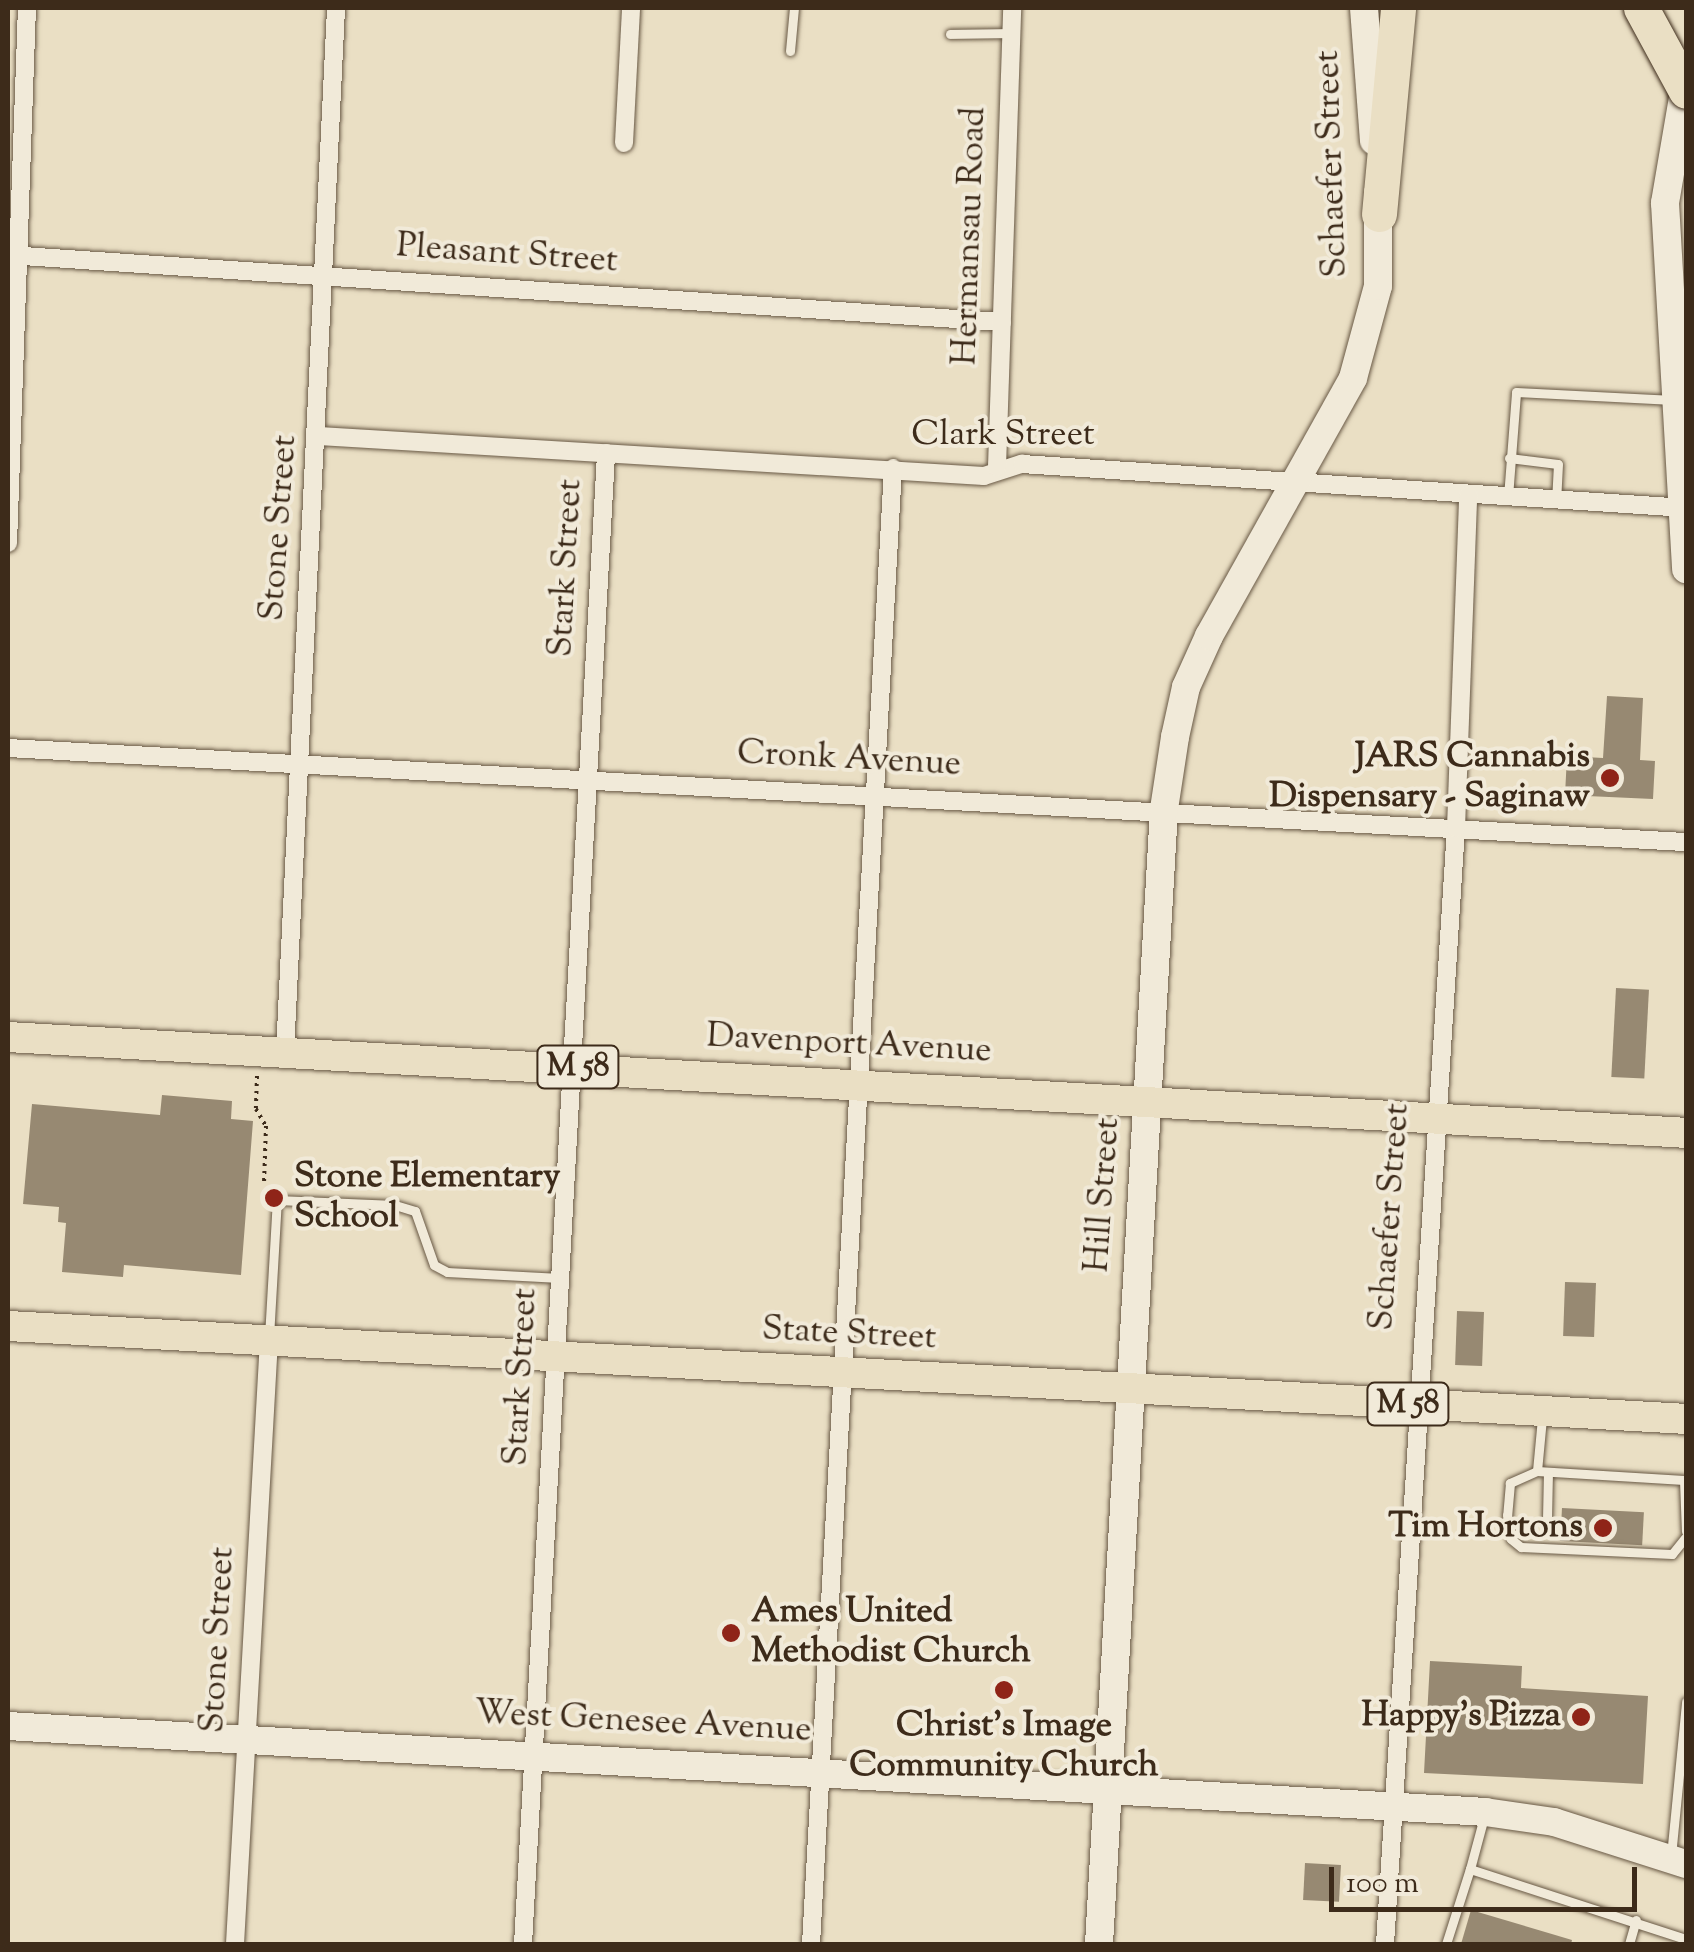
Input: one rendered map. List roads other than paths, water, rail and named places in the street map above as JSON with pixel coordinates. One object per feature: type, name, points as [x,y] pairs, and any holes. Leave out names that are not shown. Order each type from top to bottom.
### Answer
[{"type":"highway","points":[[1379,214],[1398,8]]},
{"type":"highway","points":[[1640,8],[1686,91]]},
{"type":"main road","name":"Schaefer Street","points":[[1299,481],[1334,418],[1366,340],[1378,286],[1379,214],[1364,8]]},
{"type":"main road","points":[[1686,80],[1665,202],[1686,569]]},
{"type":"main road","name":"Hill Street","points":[[1099,1944],[1164,809],[1186,687],[1299,481]]},
{"type":"main road","name":"Davenport Avenue","points":[[8,1037],[1148,1098],[1686,1133]]},
{"type":"main road","name":"State Street","points":[[8,1326],[1686,1419]]},
{"type":"main road","name":"West Genesee Avenue","points":[[8,1726],[821,1770],[1485,1812],[1554,1822],[1679,1861]]},
{"type":"street","points":[[8,543],[12,255],[27,8]]},
{"type":"street","name":"Stone Street","points":[[286,1052],[319,436],[336,8]]},
{"type":"street","points":[[624,143],[631,8]]},
{"type":"street","name":"Hermansau Road","points":[[997,468],[1012,8]]},
{"type":"street","name":"Pleasant Street","points":[[12,255],[1002,322]]},
{"type":"street","name":"Clark Street","points":[[319,436],[984,476],[997,468],[1022,464],[1685,508]]},
{"type":"street","name":"Stark Street","points":[[523,1944],[606,453]]},
{"type":"street","points":[[811,1944],[894,468]]},
{"type":"street","name":"Schaefer Street","points":[[1385,1944],[1415,1404],[1456,828],[1468,495]]},
{"type":"street","name":"Cronk Avenue","points":[[8,748],[1164,809],[1686,842]]},
{"type":"street","name":"Stone Street","points":[[235,1944],[268,1340]]},
{"type":"lane","points":[[790,51],[794,8]]},
{"type":"lane","points":[[950,34],[1010,33]]},
{"type":"lane","points":[[1508,498],[1516,392],[1676,400]]},
{"type":"lane","points":[[1509,458],[1558,464],[1556,500]]},
{"type":"lane","points":[[268,1340],[278,1200],[395,1205],[415,1211],[434,1265],[446,1272],[560,1278]]},
{"type":"lane","points":[[1542,1410],[1548,1519]]},
{"type":"lane","points":[[1543,1472],[1684,1480],[1686,1534],[1672,1554],[1521,1546],[1511,1539],[1506,1515],[1510,1484],[1543,1472]]},
{"type":"lane","points":[[1679,1861],[1686,1702]]},
{"type":"lane","points":[[1446,1944],[1485,1812]]},
{"type":"lane","points":[[1470,1868],[1686,1938]]},
{"type":"lane","points":[[1628,1944],[1636,1920]]},
{"type":"place","name":"JARS Cannabis Dispensary - Saginaw","points":[[1610,778]]},
{"type":"place","name":"Stone Elementary School","points":[[274,1198]]},
{"type":"place","name":"Tim Hortons","points":[[1603,1528]]},
{"type":"place","name":"Ames United Methodist Church","points":[[731,1633]]},
{"type":"place","name":"Christ's Image Community Church","points":[[1004,1690]]},
{"type":"place","name":"Happy's Pizza","points":[[1581,1717]]}]
